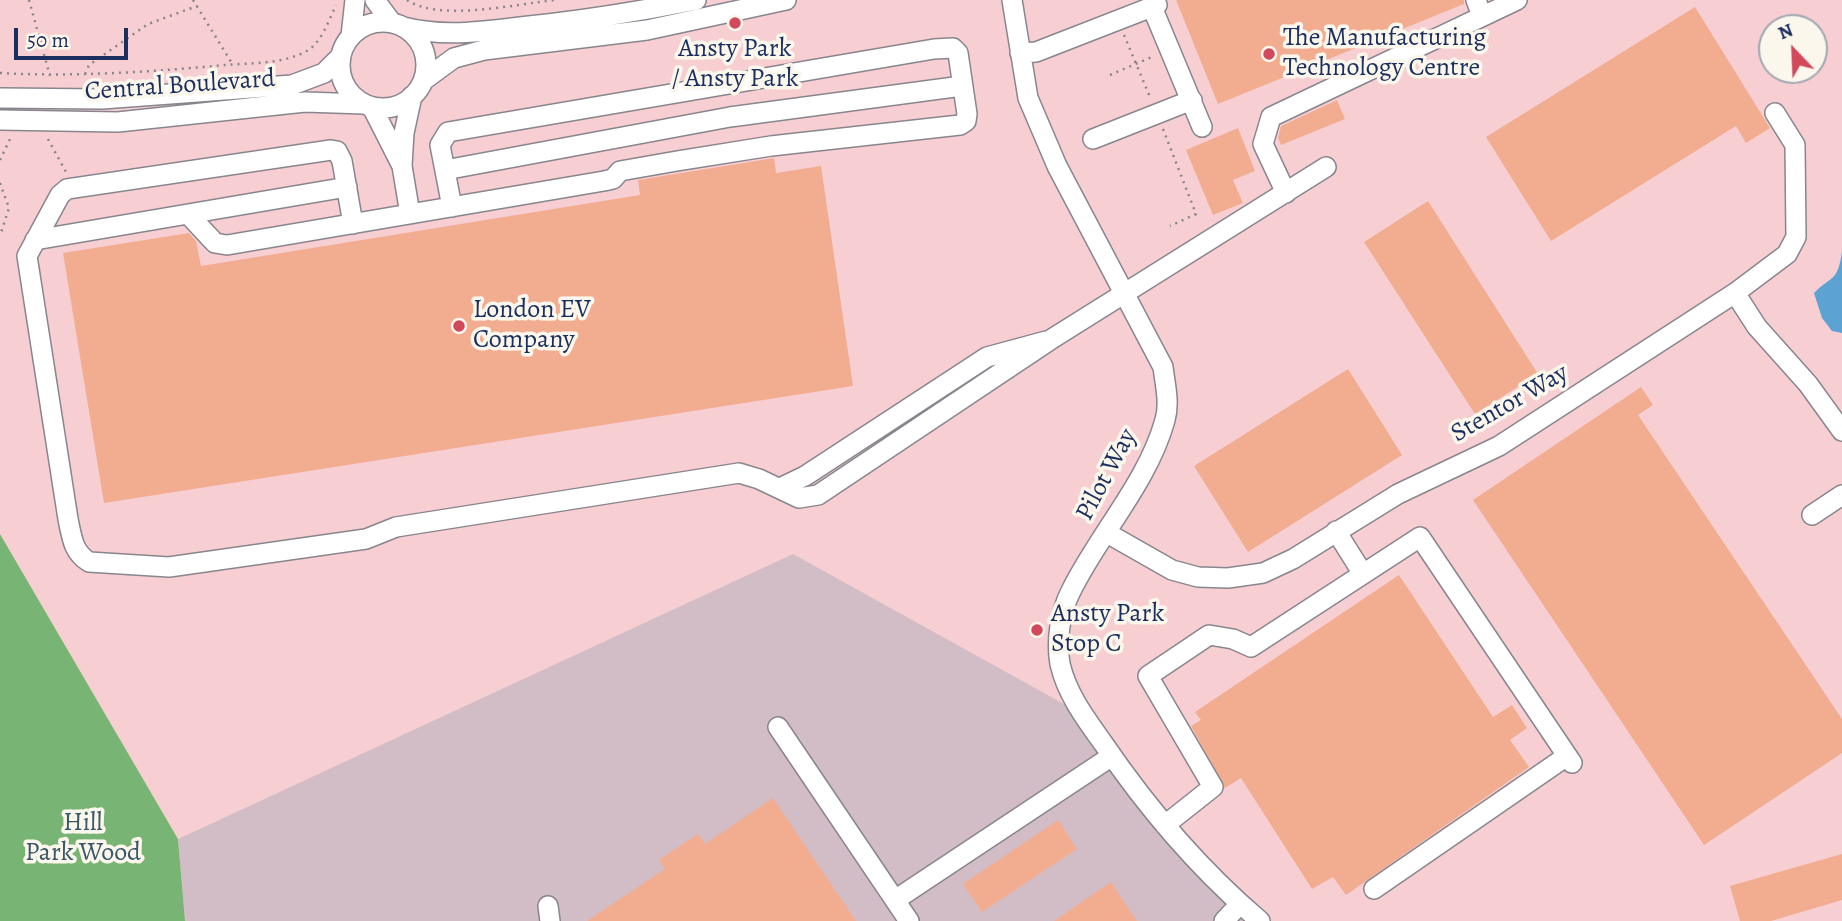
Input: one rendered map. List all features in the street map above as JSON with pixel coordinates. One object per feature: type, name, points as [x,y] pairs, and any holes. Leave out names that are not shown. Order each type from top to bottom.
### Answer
[{"type":"street","points":[[375,0],[398,25],[419,41],[426,61],[424,80]]},
{"type":"street","points":[[351,36],[371,24],[398,25],[432,34],[492,30],[629,13],[696,0]]},
{"type":"street","points":[[368,106],[394,106],[412,96],[424,80],[454,58],[484,50],[647,30],[786,0]]},
{"type":"street","points":[[1286,193],[1262,144],[1271,117],[1479,8],[1517,0]]},
{"type":"street","points":[[355,2],[351,36],[340,57],[340,69],[346,89],[368,106],[402,166]]},
{"type":"street","name":"Pilot Way","points":[[1011,2],[1028,98],[1047,143],[1163,367],[1166,419],[1148,460],[1070,593],[1061,621],[1060,663],[1072,695],[1112,757],[1194,861],[1260,921]]},
{"type":"street","points":[[1020,53],[1036,52],[1155,6],[1202,127]]},
{"type":"street","points":[[188,214],[220,245],[354,224],[604,181],[612,179],[620,171],[677,161],[771,146],[960,125],[966,121],[967,114],[958,53],[953,48],[934,50],[448,132],[440,145],[452,207]]},
{"type":"street","name":"Central Boulevard","points":[[0,98],[102,99],[292,85],[324,72],[340,57]]},
{"type":"street","points":[[445,170],[730,117],[962,86]]},
{"type":"street","points":[[410,214],[402,166],[404,133],[412,96]]},
{"type":"street","points":[[1093,139],[1192,100]]},
{"type":"street","name":"Central Boulevard","points":[[0,120],[118,122],[306,102],[368,106]]},
{"type":"street","name":"Stentor Way","points":[[1107,533],[1172,570],[1198,577],[1228,578],[1263,573],[1293,559],[1398,494],[1499,446],[1735,293],[1787,254],[1796,237],[1795,145],[1775,113]]},
{"type":"street","points":[[354,224],[341,155],[331,150],[67,189],[60,195],[27,256],[68,520],[75,550],[89,562],[169,567],[366,539],[396,527],[738,473],[799,498],[818,495],[1050,340],[1326,167]]},
{"type":"street","points":[[36,240],[347,187]]},
{"type":"street","points":[[1735,293],[1757,327],[1808,384],[1842,431]]},
{"type":"street","points":[[1812,515],[1842,495]]},
{"type":"street","points":[[1336,531],[1363,574]]},
{"type":"street","points":[[1165,825],[1213,787],[1148,676],[1209,635],[1233,639],[1251,648],[1420,537],[1570,760],[1374,889]]},
{"type":"street","points":[[778,727],[909,921]]},
{"type":"street","points":[[895,900],[1112,757]]},
{"type":"street","points":[[1224,921],[1240,904]]},
{"type":"path","points":[[29,0],[50,76]]},
{"type":"path","points":[[193,0],[233,65]]},
{"type":"path","points":[[407,0],[415,5],[447,11],[555,0]]},
{"type":"path","points":[[0,73],[50,76],[282,60],[306,52],[318,41],[338,2],[355,2]]},
{"type":"path","points":[[85,74],[89,65],[148,24],[197,6]]},
{"type":"path","points":[[1110,75],[1170,49]]},
{"type":"path","points":[[0,160],[10,139]]},
{"type":"path","points":[[48,139],[51,148],[66,167],[67,189]]},
{"type":"path","points":[[0,183],[9,208],[0,236]]},
{"type":"shaded area","points":[[0,0],[1842,0],[1842,921],[1255,921],[793,554],[178,839],[0,534]]},
{"type":"shaded area","points":[[793,554],[1091,719],[1255,921],[185,921],[178,839]]},
{"type":"green space","name":"Hill Park Wood","points":[[0,534],[178,839],[185,921],[0,921]]},
{"type":"water","points":[[1842,251],[1842,333],[1832,331],[1822,318],[1814,293],[1836,273]]},
{"type":"building","name":"The Manufacturing Technology Centre","points":[[1176,0],[1464,0],[1464,4],[1218,104]]},
{"type":"building","points":[[1695,7],[1770,128],[1746,143],[1736,126],[1551,241],[1486,137]]},
{"type":"building","points":[[1337,100],[1345,119],[1281,145],[1278,138],[1281,126]]},
{"type":"building","points":[[1238,128],[1255,171],[1233,180],[1243,203],[1213,215],[1186,150]]},
{"type":"building","name":"London EV Company","points":[[774,158],[776,173],[821,166],[853,386],[104,503],[63,253],[189,233],[196,241],[201,266],[640,195],[638,180]]},
{"type":"building","points":[[1428,201],[1538,374],[1475,414],[1364,242]]},
{"type":"building","points":[[1348,369],[1402,455],[1248,552],[1194,466]]},
{"type":"building","points":[[1641,387],[1653,405],[1638,415],[1842,719],[1842,753],[1704,845],[1473,500]]},
{"type":"building","points":[[1399,575],[1493,717],[1512,705],[1527,728],[1510,740],[1529,767],[1346,895],[1333,877],[1312,889],[1241,778],[1225,788],[1191,726],[1201,720],[1195,712]]},
{"type":"building","points":[[773,798],[856,921],[587,921],[665,869],[659,860],[698,834],[705,844]]},
{"type":"building","points":[[1058,820],[1077,849],[982,912],[963,884]]},
{"type":"building","points":[[1842,854],[1842,900],[1771,921],[1740,921],[1730,886]]},
{"type":"building","points":[[1111,882],[1137,921],[1054,921]]},
{"type":"place","name":"Ansty Park / Ansty Park","points":[[735,23]]},
{"type":"place","name":"The Manufacturing Technology Centre","points":[[1269,54]]},
{"type":"place","name":"London EV Company","points":[[459,326]]},
{"type":"place","name":"Ansty Park Stop C","points":[[1037,630]]}]
